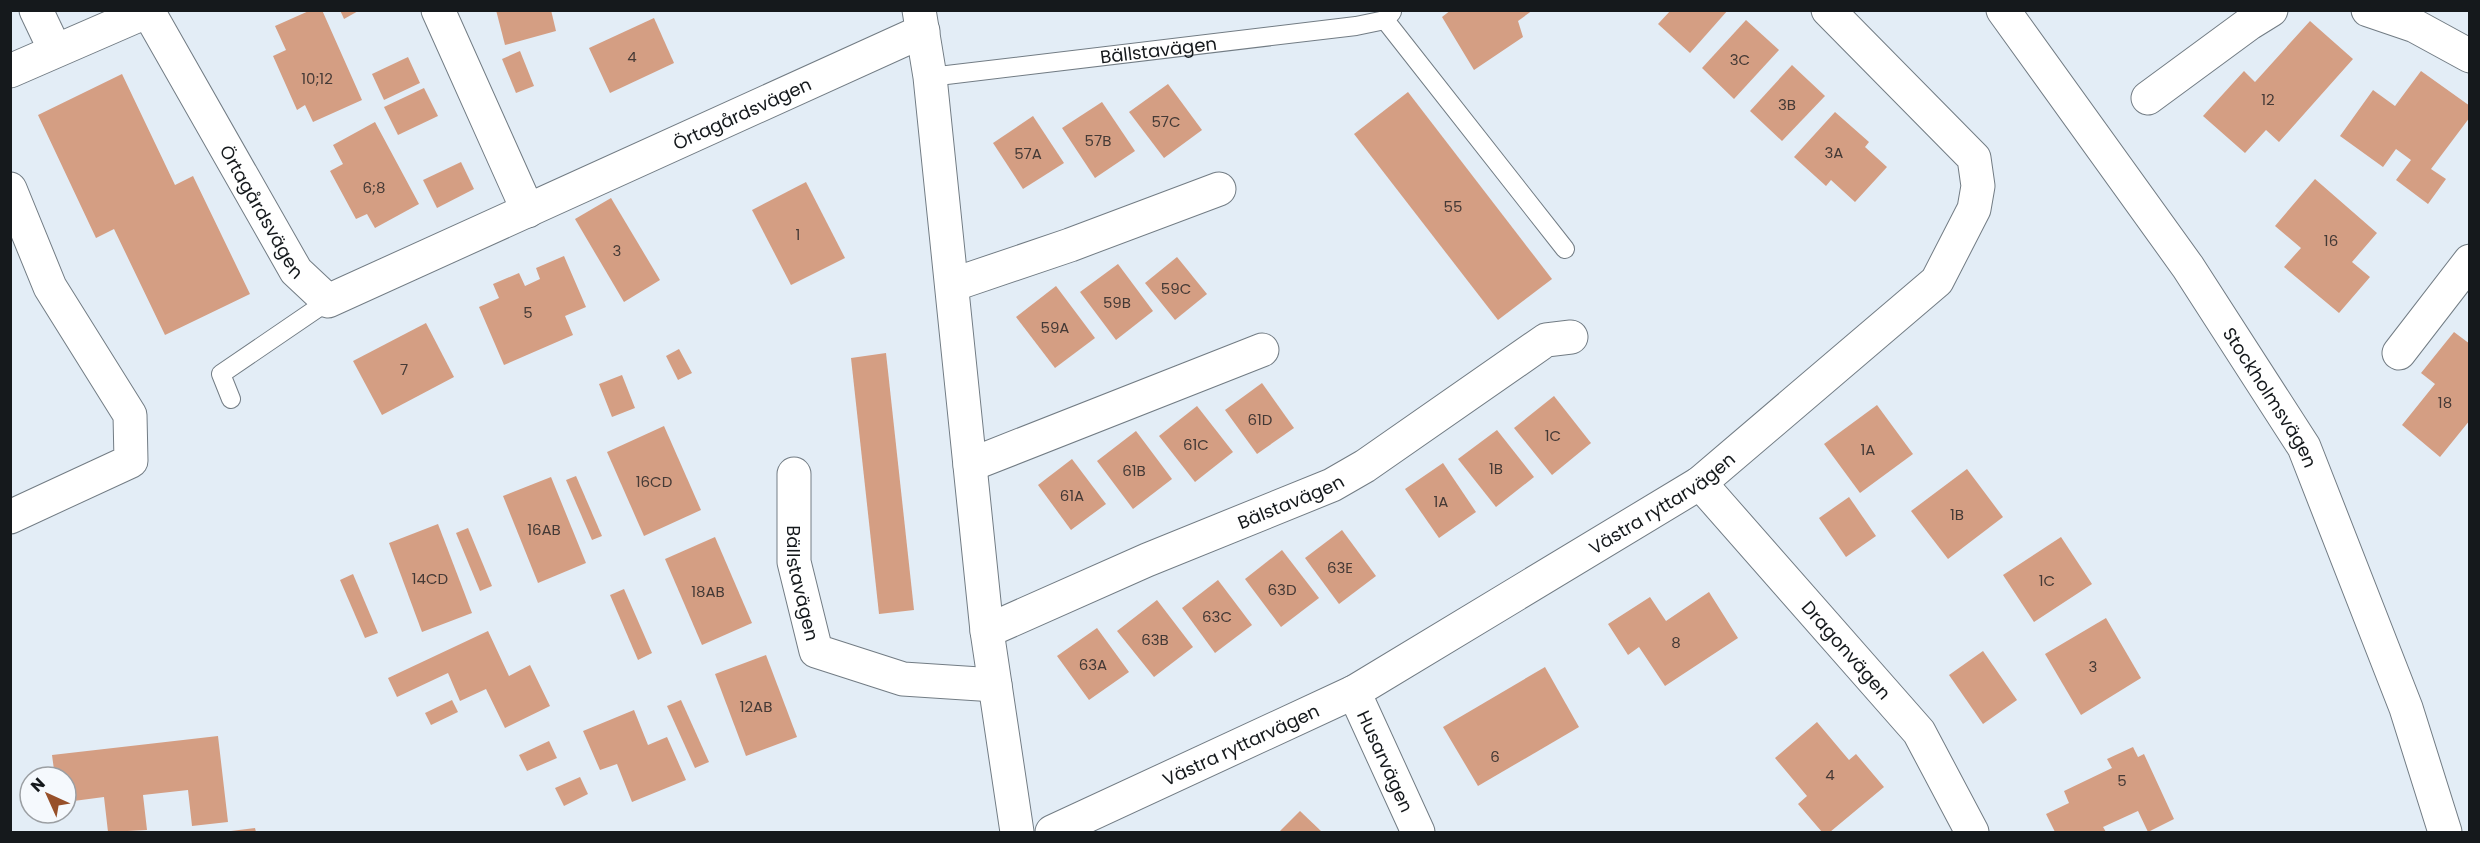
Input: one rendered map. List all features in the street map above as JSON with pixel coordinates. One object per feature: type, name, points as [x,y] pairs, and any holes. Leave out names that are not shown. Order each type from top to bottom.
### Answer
[{"type":"street","points":[[36,10],[55,50]]},
{"type":"street","points":[[438,10],[528,211]]},
{"type":"street","name":"Västra ryttarvägen","points":[[1052,832],[1354,692],[1700,483],[1937,280],[1974,209],[1978,186],[1974,158],[1828,10]]},
{"type":"street","name":"Stockholmsvägen","points":[[2003,10],[2188,267],[2304,447],[2406,708],[2445,832]]},
{"type":"street","points":[[2148,98],[2271,10]]},
{"type":"street","points":[[2368,10],[2415,26],[2469,56]]},
{"type":"street","name":"Örtagårdsvägen","points":[[10,70],[148,11],[296,271],[328,301],[528,211],[921,21]]},
{"type":"street","points":[[921,21],[930,77],[987,631],[1017,832]]},
{"type":"street","points":[[10,189],[50,287],[130,415],[131,461],[10,517]]},
{"type":"street","points":[[952,285],[1070,245],[1219,189]]},
{"type":"street","points":[[2399,353],[2469,261]]},
{"type":"street","name":"Bälstavägen","points":[[987,631],[1147,560],[1332,485],[1365,466],[1546,340],[1571,337]]},
{"type":"street","points":[[970,465],[1262,350]]},
{"type":"street","name":"Bällstavägen","points":[[794,474],[794,562],[816,651],[903,679],[995,685]]},
{"type":"street","name":"Dragonvägen","points":[[1700,483],[1918,732],[1972,832]]},
{"type":"street","name":"Husarvägen","points":[[1354,692],[1418,832]]},
{"type":"lane","name":"Bällstavägen","points":[[930,77],[1356,26],[1389,15],[1565,249]]},
{"type":"lane","points":[[231,399],[221,374],[328,301]]},
{"type":"building","points":[[311,10],[322,10],[362,100],[313,122],[305,105],[297,110],[273,56],[286,50],[275,26]]},
{"type":"building","points":[[340,10],[360,10],[344,19]]},
{"type":"building","points":[[496,10],[551,10],[556,31],[505,45]]},
{"type":"building","points":[[1451,10],[1533,10],[1518,21],[1523,37],[1474,70],[1442,17]]},
{"type":"building","points":[[1671,10],[1728,10],[1690,53],[1658,24]]},
{"type":"building","points":[[654,18],[674,63],[610,93],[589,48]]},
{"type":"building","points":[[1746,20],[1779,50],[1734,99],[1702,68]]},
{"type":"building","points":[[2310,21],[2353,59],[2279,142],[2266,130],[2245,153],[2203,116],[2244,71],[2255,82]]},
{"type":"building","points":[[520,51],[534,86],[516,93],[502,59]]},
{"type":"building","points":[[408,57],[420,83],[384,100],[372,74]]},
{"type":"building","points":[[1792,65],[1825,96],[1782,141],[1750,111]]},
{"type":"building","points":[[2421,71],[2470,106],[2470,117],[2431,169],[2446,179],[2428,204],[2396,180],[2411,160],[2396,149],[2383,167],[2340,136],[2373,90],[2395,106]]},
{"type":"building","points":[[122,74],[175,185],[193,176],[250,294],[165,335],[114,229],[96,238],[38,115]]},
{"type":"building","points":[[1168,84],[1202,130],[1164,158],[1129,112]]},
{"type":"building","points":[[424,88],[438,116],[398,135],[384,107]]},
{"type":"building","points":[[1408,92],[1552,279],[1498,320],[1354,134]]},
{"type":"building","points":[[1102,102],[1135,151],[1095,178],[1062,128]]},
{"type":"building","points":[[1835,112],[1869,142],[1865,147],[1887,167],[1855,202],[1831,180],[1826,186],[1794,157]]},
{"type":"building","points":[[1033,116],[1064,163],[1023,189],[993,143]]},
{"type":"building","points":[[375,122],[419,204],[375,228],[367,214],[356,219],[330,171],[343,164],[333,145]]},
{"type":"building","points":[[461,162],[474,189],[437,208],[423,180]]},
{"type":"building","points":[[2315,179],[2377,233],[2352,262],[2370,277],[2339,313],[2284,267],[2301,248],[2275,226]]},
{"type":"building","points":[[806,182],[845,258],[791,285],[752,210]]},
{"type":"building","points":[[611,198],[660,280],[624,302],[575,219]]},
{"type":"building","points":[[564,256],[586,307],[565,316],[573,335],[504,365],[479,307],[499,298],[493,284],[519,273],[525,286],[540,279],[536,268]]},
{"type":"building","points":[[1177,257],[1207,294],[1175,320],[1145,283]]},
{"type":"building","points":[[1118,264],[1153,311],[1116,340],[1080,292]]},
{"type":"building","points":[[1056,286],[1095,338],[1055,368],[1016,317]]},
{"type":"building","points":[[426,323],[454,377],[382,415],[353,361]]},
{"type":"building","points":[[2454,332],[2470,344],[2470,420],[2440,457],[2402,425],[2435,384],[2421,373]]},
{"type":"building","points":[[679,349],[692,373],[678,380],[666,356]]},
{"type":"building","points":[[886,353],[914,610],[879,614],[851,358]]},
{"type":"building","points":[[622,375],[635,408],[612,417],[599,384]]},
{"type":"building","points":[[1262,383],[1294,428],[1257,454],[1225,410]]},
{"type":"building","points":[[1554,396],[1591,443],[1552,475],[1514,428]]},
{"type":"building","points":[[1877,405],[1913,454],[1860,493],[1824,444]]},
{"type":"building","points":[[1197,406],[1233,452],[1195,482],[1159,436]]},
{"type":"building","points":[[664,426],[701,510],[644,536],[607,452]]},
{"type":"building","points":[[1497,430],[1534,477],[1496,507],[1458,459]]},
{"type":"building","points":[[1136,431],[1172,479],[1133,509],[1097,461]]},
{"type":"building","points":[[1072,459],[1106,504],[1071,530],[1038,485]]},
{"type":"building","points":[[1443,463],[1476,512],[1439,538],[1405,489]]},
{"type":"building","points":[[1967,469],[2003,517],[1948,559],[1911,511]]},
{"type":"building","points":[[576,476],[602,536],[592,540],[566,480]]},
{"type":"building","points":[[551,477],[586,563],[538,583],[503,496]]},
{"type":"building","points":[[1849,497],[1876,536],[1846,557],[1819,518]]},
{"type":"building","points":[[438,524],[472,613],[422,632],[389,543]]},
{"type":"building","points":[[468,528],[492,586],[480,591],[456,533]]},
{"type":"building","points":[[1342,530],[1376,576],[1339,604],[1305,558]]},
{"type":"building","points":[[715,537],[752,623],[702,645],[665,559]]},
{"type":"building","points":[[2061,537],[2092,584],[2034,622],[2003,575]]},
{"type":"building","points":[[1282,550],[1319,598],[1281,627],[1245,579]]},
{"type":"building","points":[[353,574],[378,633],[365,638],[340,580]]},
{"type":"building","points":[[1218,580],[1252,625],[1215,653],[1182,608]]},
{"type":"building","points":[[624,589],[652,653],[638,660],[610,595]]},
{"type":"building","points":[[1709,592],[1738,638],[1665,686],[1639,647],[1628,655],[1608,624],[1650,597],[1666,621]]},
{"type":"building","points":[[1157,600],[1193,647],[1154,677],[1117,631]]},
{"type":"building","points":[[2106,618],[2141,678],[2081,715],[2045,654]]},
{"type":"building","points":[[1097,628],[1129,672],[1089,700],[1057,656]]},
{"type":"building","points":[[488,631],[509,676],[530,665],[550,706],[505,728],[486,689],[460,701],[448,673],[397,697],[388,678]]},
{"type":"building","points":[[1983,651],[2017,700],[1983,724],[1949,675]]},
{"type":"building","points":[[766,655],[797,737],[746,756],[715,674]]},
{"type":"building","points":[[1545,667],[1579,727],[1478,786],[1443,727]]},
{"type":"building","points":[[452,700],[458,712],[431,725],[425,713]]},
{"type":"building","points":[[681,700],[709,762],[695,768],[667,706]]},
{"type":"building","points":[[634,710],[648,745],[667,737],[686,780],[632,802],[617,764],[600,770],[583,731]]},
{"type":"building","points":[[1817,722],[1849,760],[1856,754],[1884,787],[1830,832],[1822,832],[1798,804],[1807,796],[1775,758]]},
{"type":"building","points":[[218,736],[228,822],[192,826],[188,790],[143,795],[147,830],[108,832],[104,797],[78,800],[78,765],[53,765],[52,755]]},
{"type":"building","points":[[549,741],[557,758],[527,771],[519,755]]},
{"type":"building","points":[[2133,747],[2138,757],[2144,754],[2174,819],[2148,832],[2138,811],[2103,827],[2106,832],[2055,832],[2046,814],[2069,803],[2064,791],[2112,768],[2107,759]]},
{"type":"building","points":[[580,777],[588,794],[564,806],[555,788]]},
{"type":"building","points":[[1300,811],[1322,832],[1279,832]]},
{"type":"building","points":[[255,828],[256,832],[231,832],[231,831]]}]
